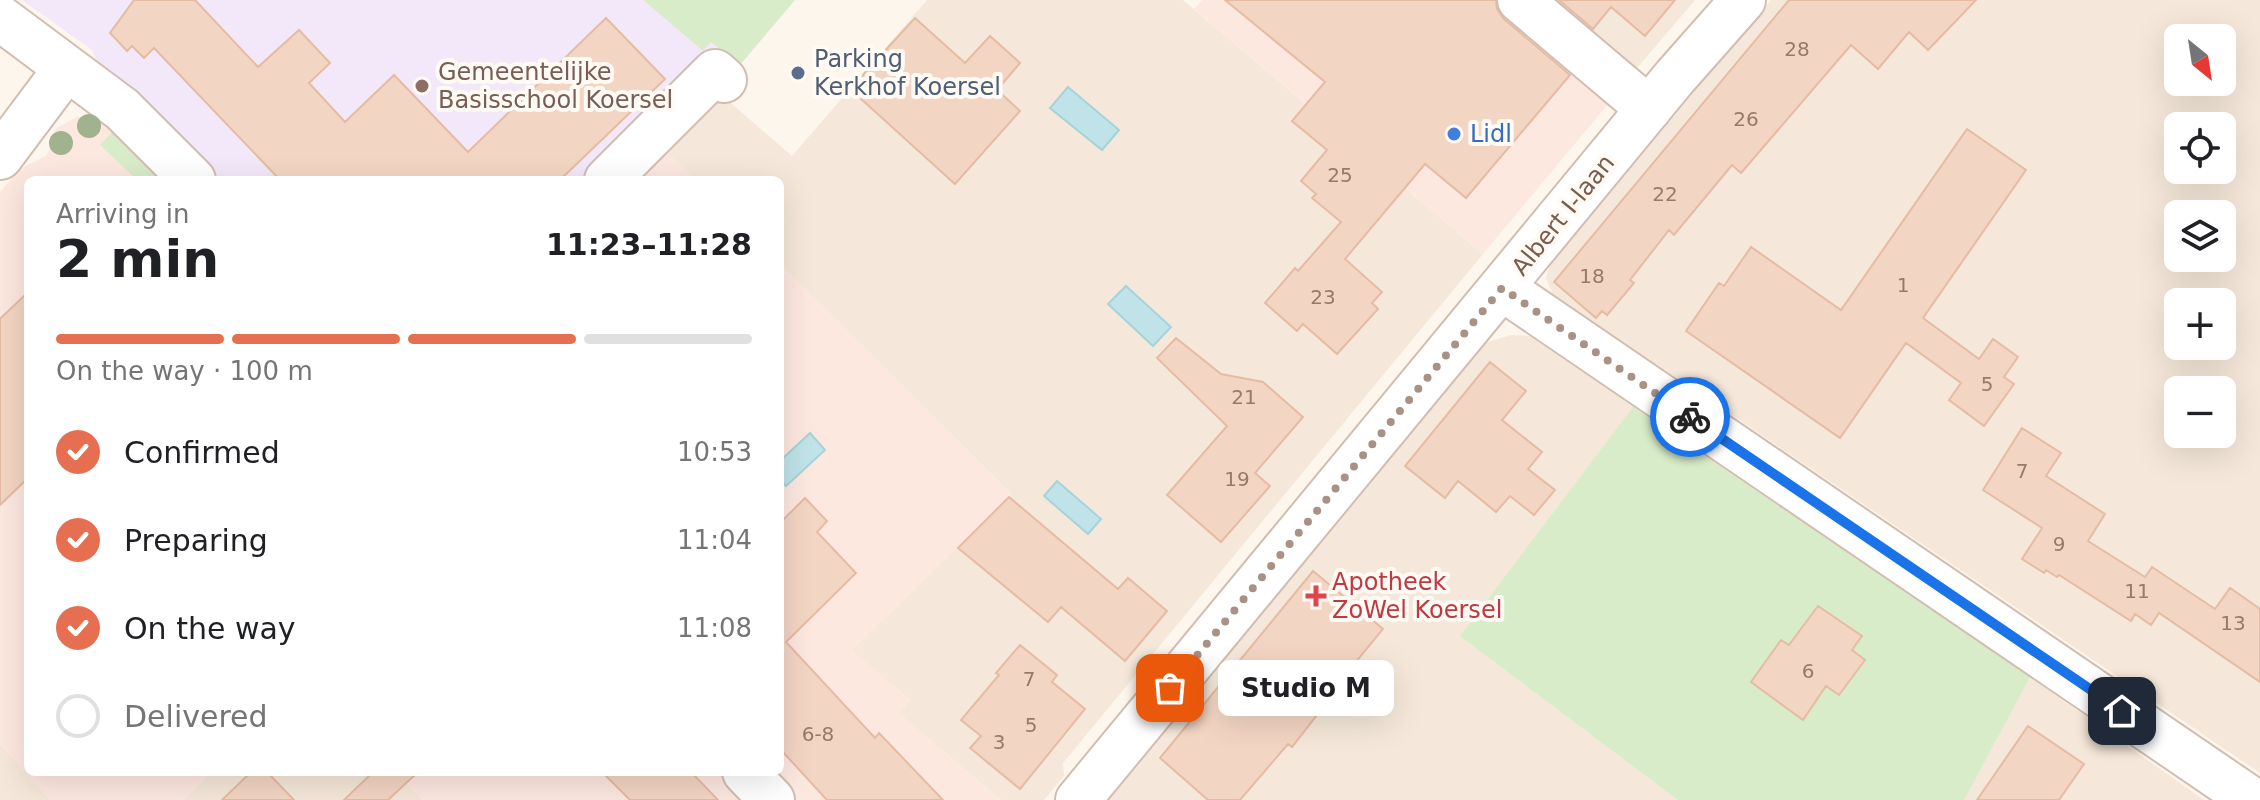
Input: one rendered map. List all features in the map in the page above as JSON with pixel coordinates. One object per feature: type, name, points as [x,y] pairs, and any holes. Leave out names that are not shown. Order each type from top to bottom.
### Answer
[{"type":"street","points":[[1520,0],[1649,109]]},
{"type":"street","name":"Albert I-laan","points":[[1078,800],[1649,109],[1743,0]]},
{"type":"street","points":[[0,18],[122,109],[189,176]]},
{"type":"street","points":[[0,157],[66,69]]},
{"type":"street","points":[[611,176],[715,72],[724,80]]},
{"type":"street","points":[[1502,288],[2252,800]]},
{"type":"street","points":[[749,776],[772,800]]},
{"type":"shaded area","name":"Gemeentelijke Basisschool Koersel","points":[[22,0],[643,0],[702,50],[711,41],[740,65],[630,176],[217,176],[150,109],[98,64],[92,50]]},
{"type":"shaded area","points":[[927,0],[1183,0],[1483,254],[1063,763],[1064,776],[1044,800],[1001,800],[898,713],[910,700],[851,650],[1011,494],[784,268],[784,176],[691,176],[661,147],[718,92],[792,156]]},
{"type":"shaded area","name":"Lidl","points":[[1202,0],[1512,0],[1619,91],[1483,254],[1194,9]]},
{"type":"shaded area","points":[[1531,0],[1695,0],[1627,80]]},
{"type":"shaded area","points":[[1771,0],[2260,0],[2260,773],[1552,293],[1546,278],[1550,265]]},
{"type":"shaded area","points":[[96,116],[172,176],[24,176],[24,770],[0,744],[0,192],[20,169],[46,156],[57,134],[54,131],[77,117]]},
{"type":"shaded area","points":[[661,146],[691,176],[630,176]]},
{"type":"shaded area","points":[[784,268],[1012,495],[852,650],[910,700],[898,713],[1001,800],[795,800],[772,776],[784,776]]},
{"type":"shaded area","points":[[1511,335],[1530,336],[2030,677],[2204,800],[1107,800],[1485,343]]},
{"type":"shaded area","points":[[0,744],[24,770],[24,776],[29,776],[51,800],[0,800]]},
{"type":"shaded area","points":[[29,776],[208,776],[183,800],[51,800]]},
{"type":"shaded area","points":[[208,776],[400,776],[423,800],[183,800]]},
{"type":"shaded area","points":[[400,776],[729,776],[752,800],[423,800]]},
{"type":"green space","points":[[643,0],[795,0],[740,65],[711,42],[703,51]]},
{"type":"green space","points":[[119,125],[128,133],[121,141],[157,176],[133,176],[100,145]]},
{"type":"green space","points":[[1633,407],[2030,677],[1964,800],[1678,800],[1460,636]]},
{"type":"water","points":[[1068,87],[1119,130],[1102,150],[1050,108]]},
{"type":"water","points":[[1126,286],[1171,327],[1153,346],[1108,304]]},
{"type":"water","points":[[810,433],[825,450],[786,486],[784,457]]},
{"type":"water","points":[[1057,481],[1101,519],[1088,534],[1044,496]]},
{"type":"building","points":[[134,0],[195,0],[258,67],[299,30],[330,63],[309,83],[345,122],[394,75],[468,152],[606,18],[665,79],[564,176],[276,176],[154,48],[144,58],[132,46],[127,51],[110,33]]},
{"type":"building","name":"Lidl","points":[[1225,0],[1496,0],[1497,9],[1504,19],[1570,75],[1466,198],[1425,164],[1345,259],[1382,292],[1372,303],[1378,309],[1337,354],[1303,324],[1297,331],[1265,303],[1341,222],[1312,198],[1316,194],[1301,181],[1327,150],[1292,121],[1325,82]]},
{"type":"building","points":[[1559,0],[1675,0],[1645,36],[1611,7],[1593,29]]},
{"type":"building","points":[[1789,0],[1976,0],[1928,50],[1909,32],[1878,69],[1851,45],[1741,173],[1732,165],[1674,235],[1669,230],[1630,280],[1634,283],[1607,315],[1602,311],[1596,318],[1554,282]]},
{"type":"building","points":[[915,18],[965,63],[990,36],[1020,63],[997,90],[1020,111],[955,184],[850,89]]},
{"type":"building","points":[[1967,129],[2026,170],[1923,318],[1979,359],[1993,339],[2018,357],[2004,377],[2014,384],[1984,426],[1949,400],[1961,383],[1906,343],[1840,438],[1686,331],[1719,283],[1724,286],[1751,247],[1841,310]]},
{"type":"building","points":[[24,296],[24,482],[0,505],[0,319]]},
{"type":"building","points":[[1176,338],[1221,374],[1263,382],[1303,417],[1255,473],[1270,486],[1221,542],[1167,495],[1227,426],[1157,358]]},
{"type":"building","points":[[1490,362],[1526,391],[1502,420],[1542,452],[1528,469],[1555,490],[1534,515],[1510,496],[1496,512],[1458,481],[1445,498],[1405,466]]},
{"type":"building","points":[[2022,428],[2061,453],[2046,476],[2105,514],[2088,541],[2145,577],[2152,567],[2215,609],[2230,588],[2260,609],[2260,682],[2159,613],[2151,625],[2135,614],[2131,621],[2059,575],[2057,577],[2046,570],[2044,573],[2022,559],[2042,528],[1983,490]]},
{"type":"building","points":[[1009,497],[1118,589],[1128,578],[1167,611],[1125,661],[1061,607],[1048,622],[958,548]]},
{"type":"building","points":[[805,498],[827,521],[817,532],[856,573],[786,642],[875,738],[879,733],[943,800],[827,800],[784,753],[784,519]]},
{"type":"building","points":[[1313,571],[1383,629],[1332,691],[1334,693],[1292,747],[1288,744],[1240,800],[1208,800],[1160,758]]},
{"type":"building","points":[[1818,606],[1862,636],[1852,650],[1865,660],[1839,695],[1826,686],[1803,720],[1751,682],[1781,640],[1789,645]]},
{"type":"building","points":[[1020,645],[1057,675],[1052,682],[1085,709],[1020,789],[970,748],[981,736],[961,720]]},
{"type":"building","points":[[2028,726],[2084,764],[2059,800],[1977,800]]},
{"type":"building","points":[[247,776],[271,776],[294,800],[222,800]]},
{"type":"building","points":[[369,776],[414,776],[388,800],[344,800]]},
{"type":"building","points":[[606,776],[695,776],[718,800],[630,800]]},
{"type":"way so far","points":[[1170,688],[1502,288],[1690,417]]},
{"type":"place","name":"Parking Kerkhof Koersel","points":[[798,73]]},
{"type":"place","name":"Gemeentelijke Basisschool Koersel","points":[[422,86]]},
{"type":"place","name":"Lidl","points":[[1454,134]]},
{"type":"place","name":"Apotheek ZoWel Koersel","points":[[1316,596]]},
{"type":"place","name":"Studio M","points":[[1170,688]]},
{"type":"route","points":[[1690,417],[2122,711]]}]
